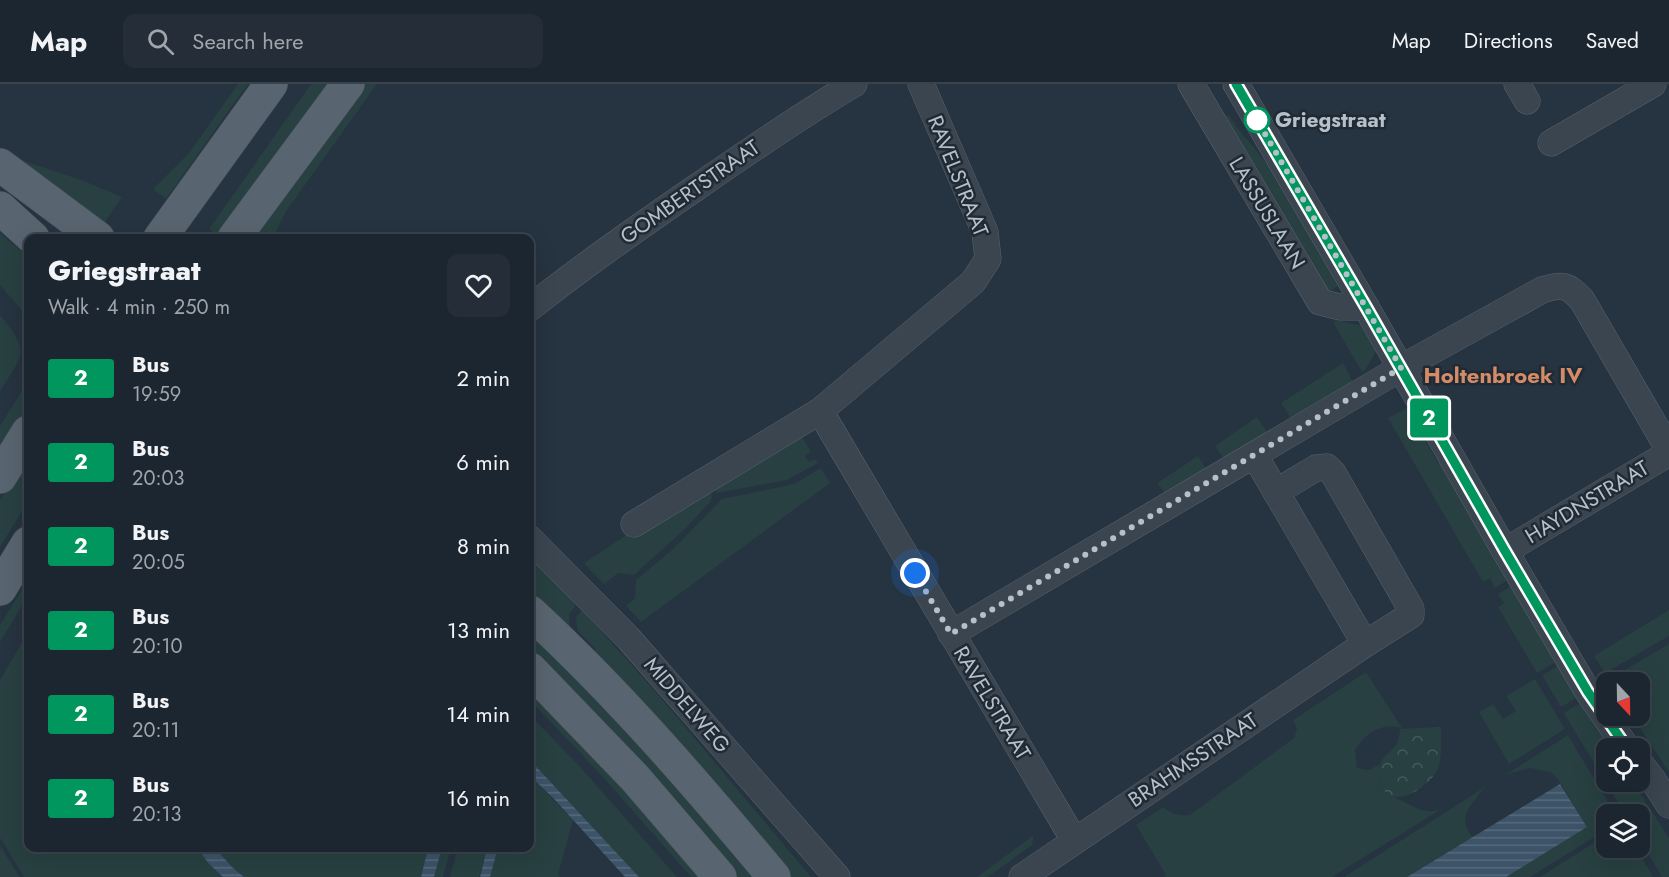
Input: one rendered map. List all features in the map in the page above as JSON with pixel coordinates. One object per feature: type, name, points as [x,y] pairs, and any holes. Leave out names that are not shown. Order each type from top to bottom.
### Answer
[{"type":"main road","points":[[163,234],[271,84]]},
{"type":"main road","points":[[237,234],[348,84]]},
{"type":"main road","points":[[0,165],[93,234]]},
{"type":"main road","points":[[0,208],[29,234]]},
{"type":"main road","points":[[0,477],[24,438]]},
{"type":"main road","points":[[0,589],[24,550]]},
{"type":"main road","points":[[534,616],[578,658],[655,739],[774,877]]},
{"type":"main road","points":[[534,673],[627,769],[720,877]]},
{"type":"street","name":"GOMBERTSTRAAT","points":[[534,305],[570,276],[679,199],[801,115],[854,84]]},
{"type":"street","name":"RAVELSTRAAT","points":[[634,524],[820,411],[973,282],[988,259],[984,232],[921,84]]},
{"type":"street","name":"LASSUSLAAN","points":[[1191,84],[1320,302],[1340,307],[1366,307]]},
{"type":"street","name":"LASSUSLAAN","points":[[1236,84],[1505,551],[1588,692],[1620,738]]},
{"type":"street","points":[[1551,143],[1653,84]]},
{"type":"street","points":[[951,634],[1401,368],[1542,290],[1557,285],[1570,288],[1582,300],[1669,452]]},
{"type":"street","name":"RAVELSTRAAT","points":[[820,411],[1074,840]]},
{"type":"street","name":"HAYDNSTRAAT","points":[[1505,551],[1669,452]]},
{"type":"street","points":[[1255,456],[1365,644]]},
{"type":"street","name":"BRAHMSSTRAAT","points":[[1022,877],[1411,615],[1411,609],[1327,467],[1316,468],[1276,492]]},
{"type":"street","name":"MIDDELWEG","points":[[534,543],[629,639],[837,877]]},
{"type":"street","points":[[1650,776],[1669,805]]},
{"type":"green space","points":[[238,84],[248,84],[166,199],[153,189],[189,153]]},
{"type":"green space","points":[[311,84],[328,84],[222,234],[216,234],[209,229]]},
{"type":"green space","points":[[358,84],[377,84],[285,213],[275,234],[252,234]]},
{"type":"green space","points":[[1229,115],[1268,165],[1338,286],[1328,293],[1232,127],[1226,116]]},
{"type":"green space","points":[[0,153],[84,181],[122,197],[101,228]]},
{"type":"green space","points":[[0,233],[24,254],[24,313],[0,285]]},
{"type":"green space","points":[[0,315],[16,337],[20,345],[20,353],[14,369],[0,391]]},
{"type":"green space","points":[[1336,320],[1360,324],[1376,351],[1362,372],[1333,322]]},
{"type":"green space","points":[[1343,363],[1355,386],[1292,420],[1281,403]]},
{"type":"green space","points":[[24,387],[24,417],[0,454],[0,426]]},
{"type":"green space","points":[[1409,407],[1411,415],[1438,463],[1441,464],[1508,580],[1495,588],[1490,578],[1483,582],[1388,418]]},
{"type":"green space","points":[[1257,417],[1268,434],[1224,459],[1215,446]]},
{"type":"green space","points":[[799,432],[811,452],[805,456],[809,462],[815,459],[818,463],[787,480],[717,493],[713,487]]},
{"type":"green space","points":[[1198,456],[1206,469],[1166,494],[1157,483]]},
{"type":"green space","points":[[24,462],[24,508],[0,547],[0,500]]},
{"type":"green space","points":[[821,468],[830,483],[641,622],[626,606],[635,598],[636,580],[674,548],[722,499],[794,484]]},
{"type":"green space","points":[[708,490],[712,496],[711,501],[686,528],[634,575],[618,573],[604,584],[584,563],[634,530]]},
{"type":"green space","points":[[534,561],[574,599],[575,607],[569,614],[570,628],[534,600]]},
{"type":"green space","points":[[24,586],[24,602],[0,642],[0,625]]},
{"type":"green space","points":[[1511,586],[1556,662],[1537,673],[1498,607],[1504,603],[1498,594]]},
{"type":"green space","points":[[582,610],[656,692],[811,877],[789,877],[595,657],[595,648],[577,630],[576,617]]},
{"type":"green space","points":[[1669,610],[1669,636],[1607,672],[1604,672],[1594,656]]},
{"type":"green space","points":[[534,632],[556,653],[759,877],[736,877],[534,657]]},
{"type":"green space","points":[[24,639],[24,852],[200,852],[223,877],[24,877],[0,838],[0,680]]},
{"type":"green space","points":[[1669,644],[1669,772],[1650,743],[1650,738],[1647,738],[1639,726],[1650,726],[1650,672],[1621,672]]},
{"type":"green space","points":[[1558,666],[1578,697],[1561,707],[1542,675]]},
{"type":"green space","points":[[1366,672],[1402,728],[1388,726],[1375,730],[1364,738],[1355,750],[1357,768],[1369,770],[1380,764],[1379,782],[1387,793],[1418,809],[1440,810],[1332,877],[1164,877],[1166,875],[1136,825],[1163,807],[1175,814],[1190,815],[1294,738],[1297,728],[1293,720]]},
{"type":"green space","points":[[1535,679],[1565,729],[1509,764],[1479,712],[1493,704],[1503,719],[1516,711],[1506,696]]},
{"type":"green space","points":[[534,690],[705,877],[691,877],[603,777],[534,704]]},
{"type":"green space","points":[[1581,702],[1605,738],[1596,738],[1596,766],[1564,713]]},
{"type":"green space","points":[[534,719],[582,769],[677,877],[639,877],[534,764]]},
{"type":"green space","points":[[1441,727],[1440,758],[1435,774],[1424,786],[1409,795],[1394,797],[1387,794],[1379,780],[1380,766],[1382,760],[1396,744],[1400,729]]},
{"type":"green space","points":[[1568,735],[1596,782],[1596,792],[1602,792],[1609,804],[1596,804],[1596,836],[1530,877],[1506,877],[1587,827],[1558,779],[1550,772],[1530,768],[1505,775]]},
{"type":"green space","points":[[534,780],[573,820],[558,875],[561,877],[490,877],[497,852],[534,852]]},
{"type":"green space","points":[[1485,787],[1471,805],[1466,817],[1468,830],[1473,837],[1407,877],[1344,877]]},
{"type":"green space","points":[[1612,792],[1639,792],[1647,804],[1619,804]]},
{"type":"green space","points":[[1650,808],[1669,838],[1669,877],[1662,877],[1650,856]]},
{"type":"green space","points":[[1034,835],[1032,845],[988,877],[977,877]]},
{"type":"green space","points":[[1596,841],[1596,858],[1642,858],[1653,877],[1540,877]]},
{"type":"green space","points":[[0,845],[19,876],[20,877],[0,877]]},
{"type":"green space","points":[[219,852],[427,852],[421,877],[244,877]]},
{"type":"green space","points":[[441,852],[450,852],[443,877],[434,877]]},
{"type":"green space","points":[[457,852],[486,852],[479,877],[450,877]]},
{"type":"water","points":[[534,764],[639,877],[625,877],[534,780]]},
{"type":"water","points":[[1560,784],[1587,827],[1506,877],[1407,877]]},
{"type":"water","points":[[200,852],[219,852],[244,877],[223,877]]},
{"type":"water","points":[[427,852],[441,852],[434,877],[421,877]]},
{"type":"water","points":[[486,852],[497,852],[490,877],[480,877]]},
{"type":"bus line","name":"2","points":[[1236,84],[1505,551],[1588,692],[1618,738]]},
{"type":"place","name":"Griegstraat","points":[[1257,120]]},
{"type":"district","name":"Holtenbroek IV","points":[[1503,375]]},
{"type":"route","points":[[915,573],[951,634],[1401,368],[1257,120]]}]
